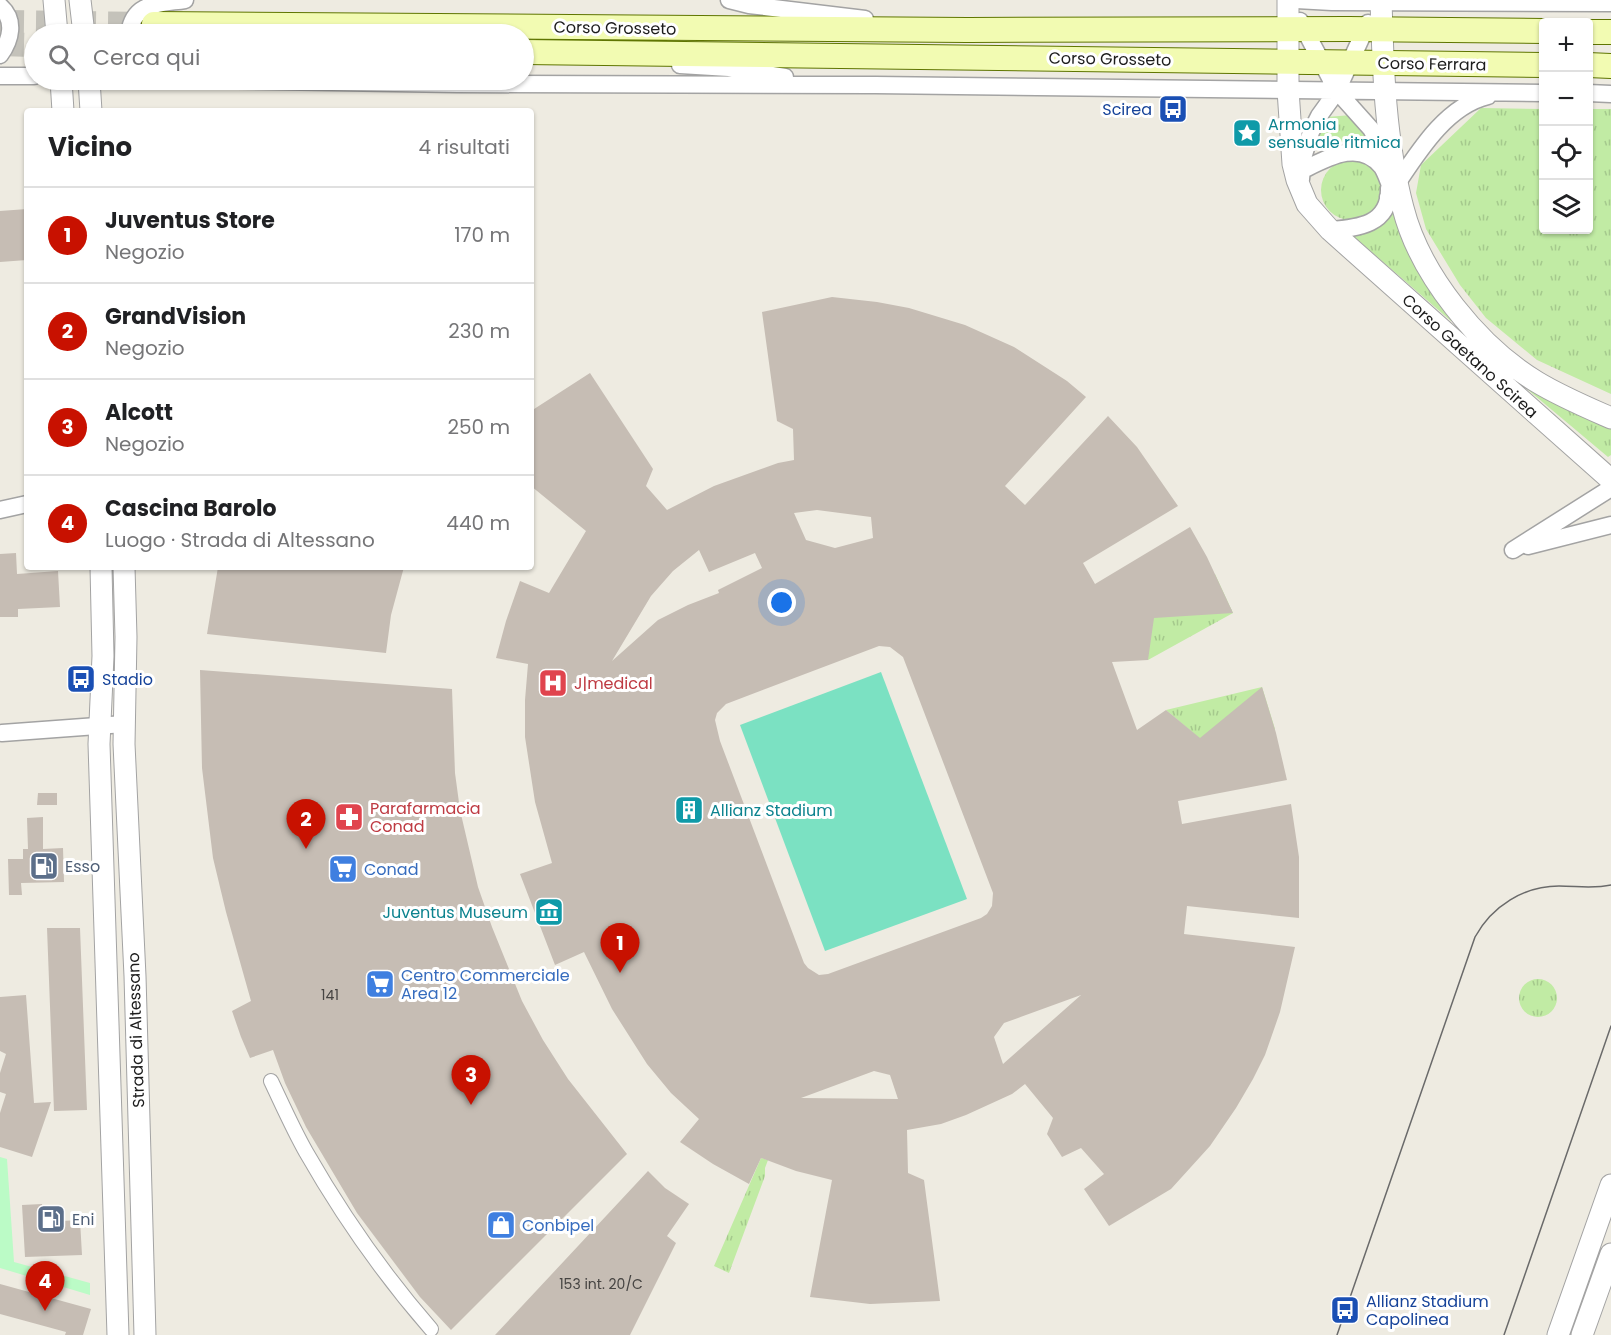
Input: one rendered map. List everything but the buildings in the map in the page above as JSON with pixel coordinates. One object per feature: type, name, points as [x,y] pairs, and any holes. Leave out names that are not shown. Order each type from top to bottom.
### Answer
[{"type":"main road","name":"Corso Grosseto","points":[[534,27],[968,30],[1364,46]]},
{"type":"main road","name":"Corso Ferrara","points":[[1364,46],[1539,31]]},
{"type":"main road","points":[[1593,32],[1611,32]]},
{"type":"main road","name":"Corso Grosseto","points":[[534,52],[1305,45]]},
{"type":"main road","name":"Corso Ferrara","points":[[1305,45],[1364,46],[1539,64]]},
{"type":"main road","points":[[1593,65],[1611,66]]},
{"type":"street","points":[[54,0],[56,24]]},
{"type":"street","points":[[80,0],[83,24]]},
{"type":"street","points":[[132,24],[141,9],[156,4],[185,0]]},
{"type":"street","name":"Corso Grosseto","points":[[729,0],[837,16],[968,30]]},
{"type":"street","name":"Corso Gaetano Scirea","points":[[1288,0],[1305,45],[1337,91],[1371,129],[1388,161]]},
{"type":"street","points":[[1296,0],[1611,3]]},
{"type":"street","points":[[1305,45],[1332,1]]},
{"type":"street","points":[[1332,1],[1364,46]]},
{"type":"street","name":"Corso Gaetano Scirea","points":[[1299,179],[1305,148],[1311,132],[1364,46],[1381,1]]},
{"type":"street","points":[[0,6],[7,14],[10,27],[8,41],[0,55]]},
{"type":"street","name":"Corso Gaetano Scirea","points":[[1305,45],[1288,90],[1291,152],[1309,208],[1330,230],[1611,480]]},
{"type":"street","name":"Corso Gaetano Scirea","points":[[1364,46],[1384,91],[1394,193]]},
{"type":"street","name":"Corso Grosseto","points":[[611,53],[666,64],[729,68],[827,85]]},
{"type":"street","points":[[0,76],[24,76]]},
{"type":"street","name":"Corso Grosseto","points":[[534,84],[1337,91]]},
{"type":"street","points":[[62,90],[63,108]]},
{"type":"street","points":[[90,90],[91,108]]},
{"type":"street","name":"Corso Ferrara","points":[[1337,91],[1539,93]]},
{"type":"street","points":[[1330,230],[1362,227],[1372,222],[1385,208],[1416,153],[1462,107],[1481,98],[1509,92]]},
{"type":"street","points":[[1593,93],[1611,94]]},
{"type":"street","name":"Corso Gaetano Scirea","points":[[1388,133],[1388,161],[1394,193]]},
{"type":"street","name":"Corso Gaetano Scirea","points":[[1299,179],[1340,153],[1367,155],[1381,166],[1415,240],[1438,282],[1479,335],[1515,367],[1536,381],[1611,418]]},
{"type":"street","points":[[1611,488],[1513,550],[1611,525]]},
{"type":"street","points":[[0,510],[24,505]]},
{"type":"street","name":"Strada di Altessano","points":[[101,570],[103,656],[100,727],[118,1335]]},
{"type":"street","name":"Strada di Altessano","points":[[124,570],[126,637],[124,724],[135,976],[145,1335]]},
{"type":"street","points":[[1,732],[124,724]]},
{"type":"street","points":[[271,1081],[305,1150],[348,1221],[396,1289],[431,1329]]},
{"type":"street","points":[[1558,1335],[1611,1185]]},
{"type":"street","points":[[1582,1335],[1611,1254]]},
{"type":"green space","points":[[1481,108],[1539,109],[1539,234],[1593,234],[1593,109],[1611,109],[1611,394],[1537,360],[1486,318],[1460,285],[1426,229],[1416,193],[1421,165]]},
{"type":"green space","points":[[1352,115],[1373,145],[1342,142],[1312,145],[1326,117]]},
{"type":"green space","points":[[1345,160],[1357,160],[1368,165],[1376,173],[1381,190],[1379,202],[1368,215],[1357,220],[1345,220],[1334,215],[1326,207],[1321,196],[1321,184],[1326,173],[1334,165]]},
{"type":"green space","points":[[1395,206],[1456,318],[1451,321],[1352,235],[1376,225]]},
{"type":"green space","points":[[1508,373],[1611,423],[1611,455],[1608,457]]},
{"type":"green space","points":[[1215,574],[1233,613],[1148,660],[1125,619]]},
{"type":"green space","points":[[881,672],[967,899],[825,951],[740,725]]},
{"type":"green space","points":[[1262,687],[1275,729],[1174,755],[1199,738],[1166,710]]},
{"type":"green space","points":[[1538,979],[1551,985],[1557,998],[1551,1011],[1538,1017],[1525,1011],[1519,998],[1525,985]]},
{"type":"green space","points":[[0,1157],[7,1159],[14,1262],[90,1283],[90,1295],[0,1268]]},
{"type":"green space","points":[[761,1158],[768,1160],[765,1176],[729,1273],[714,1266]]},
{"type":"tunnel","points":[[0,22],[154,24]]},
{"type":"tunnel","points":[[0,44],[24,45]]},
{"type":"tram line","points":[[1337,1335],[1475,937],[1490,916],[1510,900],[1522,894],[1546,887],[1611,885]]},
{"type":"tram line","points":[[1504,1335],[1611,1026]]},
{"type":"place","name":"Scirea","points":[[1173,109]]},
{"type":"place","name":"Armonia sensuale ritmica","points":[[1247,133]]},
{"type":"place","name":"Stadio","points":[[81,679]]},
{"type":"place","name":"J|medical","points":[[553,683]]},
{"type":"place","name":"Allianz Stadium","points":[[689,810]]},
{"type":"place","name":"Parafarmacia Conad","points":[[349,817]]},
{"type":"place","name":"GrandVision","points":[[306,849]]},
{"type":"place","name":"Esso","points":[[44,866]]},
{"type":"place","name":"Conad","points":[[343,869]]},
{"type":"place","name":"Juventus Museum","points":[[549,912]]},
{"type":"place","name":"Juventus Store","points":[[620,973]]},
{"type":"place","name":"Centro Commerciale Area 12","points":[[380,984]]},
{"type":"place","name":"Alcott","points":[[471,1105]]},
{"type":"place","name":"Eni","points":[[51,1219]]},
{"type":"place","name":"Conbipel","points":[[501,1225]]},
{"type":"place","name":"Allianz Stadium Capolinea","points":[[1345,1310]]},
{"type":"place","name":"Cascina Barolo","points":[[45,1311]]}]
